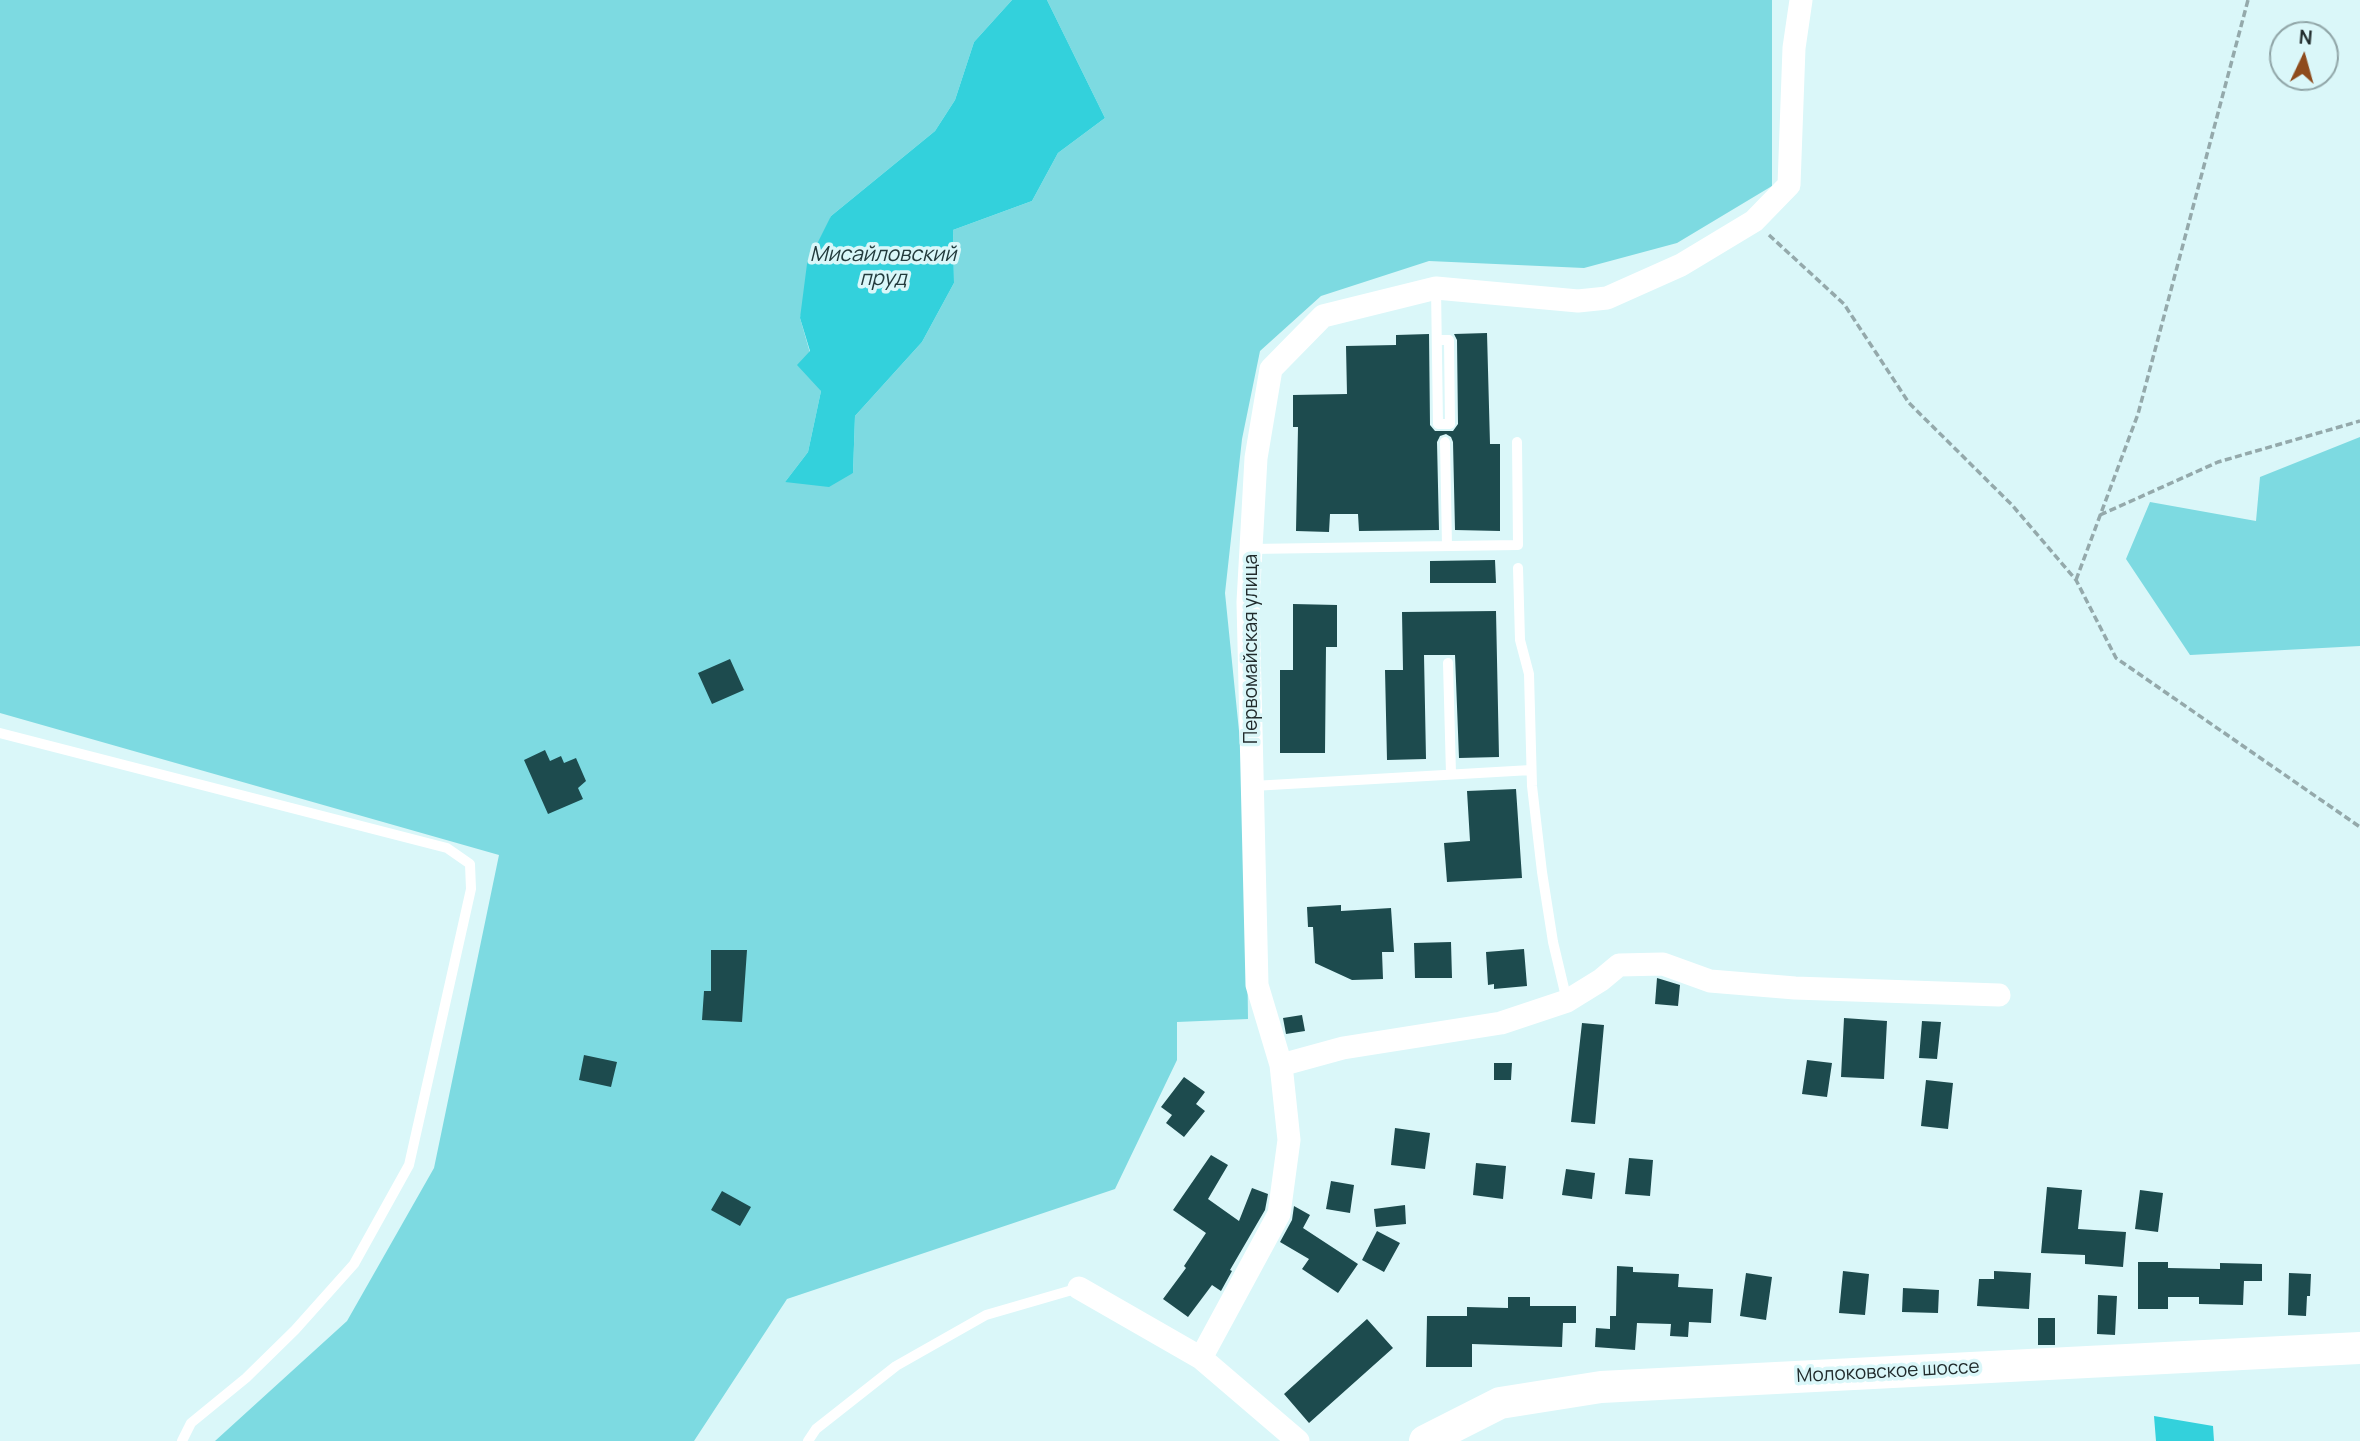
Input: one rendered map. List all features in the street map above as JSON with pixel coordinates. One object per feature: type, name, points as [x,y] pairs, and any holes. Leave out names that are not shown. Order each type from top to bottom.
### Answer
[{"type":"main road","name":"Молоковское шоссе","points":[[1425,1441],[1500,1403],[1601,1387],[2360,1348]]},
{"type":"street","name":"Первомайская улица","points":[[1201,1358],[1279,1214],[1289,1140],[1281,1065],[1257,985],[1248,602],[1256,458],[1271,369],[1323,316],[1436,288],[1578,301],[1607,298],[1681,265],[1754,221],[1789,185],[1794,48],[1801,0]]},
{"type":"street","points":[[1281,1065],[1343,1048],[1502,1023],[1567,1001],[1619,965],[1664,964],[1710,981],[1796,988],[1999,995]]},
{"type":"street","points":[[1079,1288],[1201,1358],[1298,1441]]},
{"type":"lane","points":[[1436,288],[1438,424],[1450,424],[1449,340],[1437,340]]},
{"type":"lane","points":[[1446,442],[1447,546]]},
{"type":"lane","points":[[1251,550],[1518,545],[1517,442]]},
{"type":"lane","points":[[1518,568],[1520,639],[1529,674],[1531,770],[1542,872],[1553,942],[1567,1001]]},
{"type":"lane","points":[[1448,663],[1451,774]]},
{"type":"lane","points":[[0,733],[447,848],[470,864],[471,889],[409,1164],[354,1264],[295,1330],[246,1378],[191,1423],[182,1441]]},
{"type":"lane","points":[[1253,786],[1531,770]]},
{"type":"lane","points":[[808,1441],[816,1429],[896,1366],[986,1315],[1079,1288]]},
{"type":"path","points":[[2076,580],[2138,414],[2248,0]]},
{"type":"path","points":[[1754,221],[1844,303],[1909,404],[2012,505],[2076,580],[2116,657],[2360,827]]},
{"type":"path","points":[[2101,514],[2218,462],[2360,421]]},
{"type":"shaded area","points":[[0,0],[1012,0],[974,42],[955,100],[935,131],[831,216],[800,318],[821,391],[808,452],[785,482],[853,473],[855,416],[922,342],[954,283],[953,230],[1032,201],[1058,153],[1105,118],[1047,0],[1772,0],[1772,186],[1677,243],[1584,268],[1429,261],[1321,296],[1260,351],[1242,439],[1225,593],[1245,790],[1248,1019],[1177,1022],[1177,1060],[1115,1189],[787,1299],[694,1441],[215,1441],[347,1321],[434,1168],[499,855],[0,713]]},
{"type":"shaded area","points":[[2360,437],[2360,646],[2190,655],[2126,559],[2150,502],[2256,521],[2260,477]]},
{"type":"water","name":"Мисайловский пруд","points":[[1012,0],[1047,0],[1105,118],[1058,153],[1032,201],[953,230],[954,283],[922,342],[855,416],[853,473],[829,487],[785,482],[808,452],[821,391],[797,365],[810,351],[800,318],[807,264],[831,216],[935,131],[955,100],[974,42]]},
{"type":"water","points":[[2154,1416],[2213,1426],[2214,1441],[2156,1441]]},
{"type":"building","points":[[1487,333],[1490,444],[1500,444],[1500,531],[1455,530],[1453,442],[1446,434],[1440,436],[1437,442],[1439,530],[1359,531],[1358,514],[1330,514],[1329,532],[1296,531],[1298,427],[1293,427],[1293,395],[1347,394],[1346,346],[1396,345],[1396,335],[1429,334],[1430,425],[1435,431],[1453,431],[1458,424],[1457,340],[1454,334]]},
{"type":"building","points":[[1495,560],[1496,583],[1430,583],[1430,561]]},
{"type":"building","points":[[1293,604],[1337,605],[1337,647],[1326,647],[1325,753],[1280,753],[1280,670],[1293,670]]},
{"type":"building","points":[[1496,611],[1499,757],[1459,758],[1455,655],[1424,655],[1426,759],[1387,760],[1385,670],[1403,670],[1402,612]]},
{"type":"building","points":[[730,659],[744,690],[712,704],[698,673]]},
{"type":"building","points":[[545,750],[550,761],[561,756],[564,763],[576,758],[586,781],[578,788],[583,799],[548,814],[524,760]]},
{"type":"building","points":[[1516,789],[1522,878],[1447,882],[1444,843],[1470,841],[1467,791]]},
{"type":"building","points":[[1341,905],[1341,911],[1391,908],[1394,952],[1382,952],[1383,979],[1352,980],[1315,963],[1313,927],[1308,927],[1307,907]]},
{"type":"building","points":[[1451,942],[1452,978],[1415,978],[1414,943]]},
{"type":"building","points":[[1524,949],[1527,986],[1494,989],[1494,984],[1488,985],[1486,952]]},
{"type":"building","points":[[711,950],[747,950],[742,1022],[702,1020],[704,991],[711,991]]},
{"type":"building","points":[[1657,978],[1680,985],[1678,1006],[1655,1004]]},
{"type":"building","points":[[1302,1015],[1305,1031],[1286,1034],[1283,1018]]},
{"type":"building","points":[[1844,1018],[1887,1021],[1884,1079],[1841,1077]]},
{"type":"building","points":[[1922,1021],[1941,1022],[1937,1059],[1919,1058]]},
{"type":"building","points":[[1582,1023],[1604,1025],[1595,1124],[1571,1122]]},
{"type":"building","points":[[584,1055],[617,1062],[611,1087],[579,1080]]},
{"type":"building","points":[[1807,1060],[1832,1063],[1827,1097],[1802,1094]]},
{"type":"building","points":[[1494,1063],[1512,1063],[1511,1080],[1494,1080]]},
{"type":"building","points":[[1184,1077],[1205,1092],[1196,1104],[1205,1111],[1184,1137],[1166,1123],[1172,1115],[1161,1107]]},
{"type":"building","points":[[1926,1080],[1953,1083],[1948,1129],[1921,1126]]},
{"type":"building","points":[[1395,1128],[1430,1133],[1425,1169],[1391,1165]]},
{"type":"building","points":[[1211,1155],[1228,1165],[1208,1199],[1239,1221],[1252,1188],[1268,1194],[1265,1210],[1230,1270],[1232,1271],[1221,1291],[1212,1285],[1188,1317],[1163,1299],[1186,1268],[1184,1266],[1206,1233],[1173,1210]]},
{"type":"building","points":[[1629,1158],[1653,1160],[1650,1196],[1625,1194]]},
{"type":"building","points":[[1476,1163],[1506,1166],[1503,1199],[1473,1195]]},
{"type":"building","points":[[1566,1169],[1595,1173],[1592,1199],[1562,1195]]},
{"type":"building","points":[[1331,1181],[1354,1185],[1350,1213],[1326,1209]]},
{"type":"building","points":[[2047,1187],[2082,1190],[2078,1229],[2126,1232],[2123,1267],[2085,1264],[2085,1255],[2041,1253]]},
{"type":"building","points":[[2140,1190],[2163,1193],[2158,1232],[2135,1229]]},
{"type":"building","points":[[722,1191],[751,1207],[740,1226],[711,1210]]},
{"type":"building","points":[[1405,1205],[1406,1224],[1376,1227],[1374,1209]]},
{"type":"building","points":[[1294,1206],[1310,1215],[1303,1228],[1358,1264],[1338,1293],[1302,1269],[1309,1259],[1280,1242],[1292,1220]]},
{"type":"building","points":[[1377,1231],[1400,1243],[1384,1272],[1362,1260]]},
{"type":"building","points":[[2138,1262],[2168,1262],[2168,1268],[2220,1269],[2220,1263],[2262,1264],[2262,1281],[2244,1281],[2243,1305],[2199,1304],[2199,1297],[2168,1297],[2168,1309],[2138,1309]]},
{"type":"building","points":[[1617,1266],[1633,1267],[1633,1272],[1679,1274],[1678,1287],[1713,1289],[1711,1323],[1689,1322],[1688,1337],[1670,1336],[1671,1324],[1637,1323],[1635,1350],[1595,1347],[1596,1328],[1610,1329],[1610,1316],[1616,1316]]},
{"type":"building","points":[[1843,1271],[1869,1274],[1865,1315],[1839,1313]]},
{"type":"building","points":[[1994,1271],[2031,1273],[2029,1309],[1977,1306],[1979,1279],[1994,1279]]},
{"type":"building","points":[[1746,1273],[1772,1277],[1766,1320],[1740,1316]]},
{"type":"building","points":[[2289,1273],[2311,1274],[2306,1316],[2288,1315]]},
{"type":"building","points":[[1903,1288],[1939,1290],[1938,1313],[1902,1312]]},
{"type":"building","points":[[2098,1295],[2117,1296],[2115,1335],[2097,1334]]},
{"type":"building","points":[[1508,1297],[1530,1297],[1530,1306],[1576,1306],[1576,1323],[1563,1323],[1562,1347],[1472,1344],[1472,1367],[1426,1367],[1427,1316],[1467,1316],[1467,1307],[1508,1308]]},
{"type":"building","points":[[2038,1318],[2055,1318],[2055,1345],[2038,1345]]},
{"type":"building","points":[[1367,1319],[1393,1348],[1309,1423],[1284,1394]]}]
